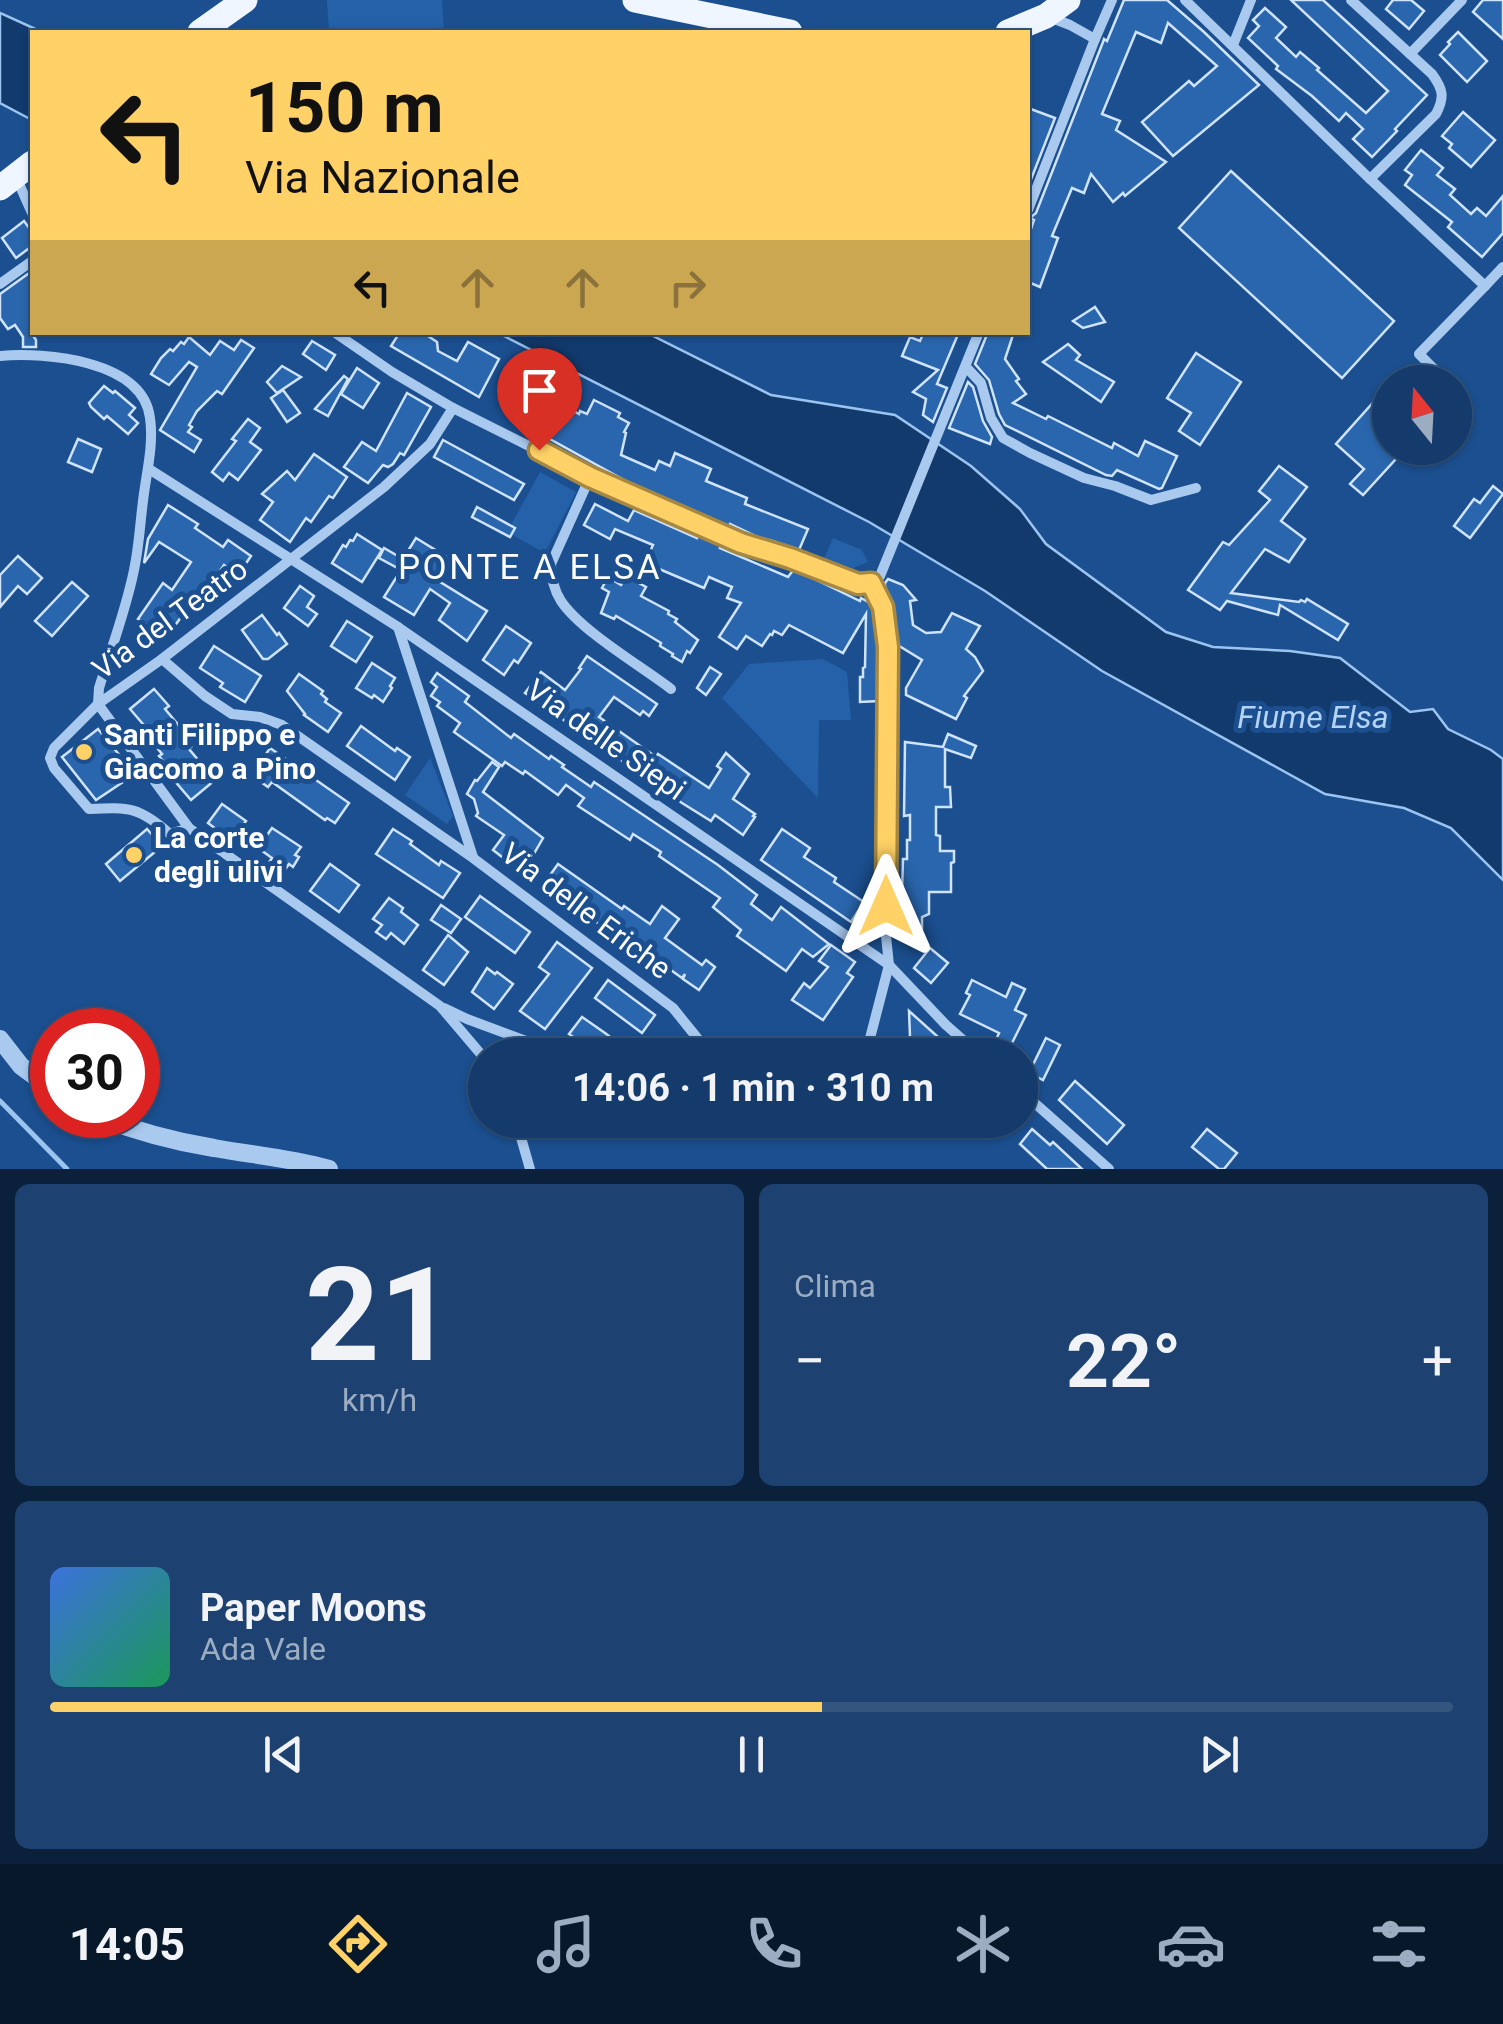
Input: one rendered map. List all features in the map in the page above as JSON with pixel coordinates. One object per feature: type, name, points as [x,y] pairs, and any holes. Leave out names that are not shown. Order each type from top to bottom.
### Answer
[{"type":"main road","points":[[203,30],[245,0]]},
{"type":"main road","points":[[636,0],[780,30]]},
{"type":"main road","points":[[1013,30],[1046,16],[1068,0]]},
{"type":"street","points":[[1030,205],[1112,0]]},
{"type":"street","points":[[1185,0],[1485,286]]},
{"type":"street","points":[[1233,45],[1251,0]]},
{"type":"street","points":[[1351,0],[1432,74],[1442,88],[1442,102],[1436,114],[1370,180]]},
{"type":"street","points":[[1410,54],[1462,0]]},
{"type":"street","points":[[1046,16],[1095,39]]},
{"type":"street","points":[[19,173],[30,208]]},
{"type":"street","points":[[0,284],[30,262]]},
{"type":"street","points":[[1430,365],[1418,354],[1503,267]]},
{"type":"street","points":[[338,335],[453,408],[590,477],[741,543],[858,584],[871,583],[880,576],[978,335]]},
{"type":"street","points":[[0,356],[48,356],[83,361],[107,370],[137,390],[150,414],[149,469],[134,572],[99,688],[98,704],[189,828],[440,1006],[518,1038]]},
{"type":"street","points":[[966,367],[981,384],[991,418],[1004,438],[1030,453],[1084,478],[1151,500],[1196,488]]},
{"type":"street","name":"Via del Teatro","points":[[189,828],[170,834],[150,817],[127,807],[89,809],[54,768],[50,758],[54,748],[98,704],[384,488],[430,444],[453,408]]},
{"type":"street","name":"Via delle Siepi","points":[[149,469],[398,626],[889,965],[961,1038]]},
{"type":"street","points":[[590,477],[551,564],[558,598],[574,618],[672,688]]},
{"type":"street","points":[[870,1038],[889,965],[888,647],[883,607],[871,583]]},
{"type":"street","name":"Via delle Eriche","points":[[398,626],[473,858],[674,1008],[697,1038]]},
{"type":"street","points":[[162,659],[232,714],[282,725],[473,858]]},
{"type":"street","points":[[440,1006],[468,1039]]},
{"type":"street","points":[[0,1040],[30,1072]]},
{"type":"street","points":[[1038,1106],[1109,1169]]},
{"type":"street","points":[[160,1137],[329,1169]]},
{"type":"street","points":[[521,1138],[530,1169]]},
{"type":"shaded area","points":[[327,0],[442,0],[444,30],[329,30]]},
{"type":"shaded area","points":[[540,472],[576,492],[545,553],[507,532]]},
{"type":"shaded area","points":[[833,538],[862,550],[868,562],[853,568],[824,558]]},
{"type":"shaded area","points":[[823,659],[847,672],[851,720],[819,720],[818,798],[722,698],[749,664]]},
{"type":"shaded area","points":[[430,758],[453,816],[447,824],[405,795]]},
{"type":"water","points":[[0,13],[38,30],[30,30],[30,119],[0,103]]},
{"type":"water","name":"Fiume Elsa","points":[[502,335],[651,335],[771,395],[895,415],[971,466],[1020,509],[1046,544],[1166,632],[1213,647],[1340,658],[1410,712],[1433,709],[1448,729],[1503,759],[1503,880],[1451,828],[1404,808],[1325,794],[1102,671],[985,591],[869,522]]},
{"type":"building","points":[[1124,0],[1167,0],[1259,85],[1173,156],[1142,122],[1189,81],[1194,86],[1217,66],[1168,23],[1161,43],[1136,32],[1102,114],[1120,121],[1116,130],[1166,162],[1113,202],[1091,174],[1084,193],[1072,188],[1052,236],[1058,238],[1040,287],[1030,283],[1030,232],[1034,220],[1030,218],[1036,213],[1104,39],[1107,41]]},
{"type":"building","points":[[1291,0],[1323,0],[1427,95],[1372,157],[1353,139],[1363,129],[1346,113],[1339,121],[1276,69],[1278,66],[1248,38],[1259,26],[1253,20],[1265,8],[1286,27],[1276,38],[1296,57],[1300,52],[1366,113],[1388,91]]},
{"type":"building","points":[[1393,0],[1411,0],[1424,11],[1409,29],[1386,9]]},
{"type":"building","points":[[1483,0],[1503,0],[1503,39],[1473,12]]},
{"type":"building","points":[[1458,32],[1487,61],[1467,82],[1440,55]]},
{"type":"building","points":[[1030,109],[1055,118],[1030,182]]},
{"type":"building","points":[[1463,112],[1495,140],[1471,167],[1449,148],[1452,144],[1442,136]]},
{"type":"building","points":[[1421,150],[1443,168],[1437,175],[1455,189],[1450,195],[1471,214],[1477,208],[1486,216],[1503,196],[1503,233],[1482,257],[1448,227],[1452,222],[1405,185],[1412,175],[1405,170]]},
{"type":"building","points":[[1231,171],[1394,321],[1342,378],[1179,228]]},
{"type":"building","points":[[24,221],[30,229],[30,248],[16,258],[2,238]]},
{"type":"building","points":[[30,272],[30,335],[36,340],[36,347],[23,347],[23,337],[15,325],[8,329],[0,318],[0,294]]},
{"type":"building","points":[[1095,307],[1105,322],[1083,328],[1073,321]]},
{"type":"building","points":[[398,335],[426,335],[437,342],[438,351],[457,361],[468,342],[499,359],[479,397],[391,346]]},
{"type":"building","points":[[923,335],[958,335],[937,384],[947,388],[933,422],[923,415],[926,399],[913,392],[938,370],[902,356],[910,337],[920,341]]},
{"type":"building","points":[[987,335],[1013,335],[1005,359],[1026,394],[1013,403],[1112,448],[1114,443],[1138,456],[1145,441],[1177,456],[1162,488],[1117,470],[1112,476],[1106,475],[1005,425],[989,380],[975,364]]},
{"type":"building","points":[[189,337],[210,355],[220,341],[234,350],[241,340],[254,348],[222,394],[217,391],[197,411],[188,432],[201,440],[194,452],[160,430],[197,367],[189,362],[169,385],[151,374],[170,349],[173,351]]},
{"type":"building","points":[[312,341],[335,355],[326,370],[303,354]]},
{"type":"building","points":[[1068,344],[1080,355],[1076,360],[1114,382],[1101,402],[1043,362]]},
{"type":"building","points":[[1196,353],[1241,382],[1200,445],[1179,431],[1191,413],[1167,398]]},
{"type":"building","points":[[282,366],[301,377],[277,393],[267,382]]},
{"type":"building","points":[[357,368],[379,383],[363,408],[341,394]]},
{"type":"building","points":[[344,376],[348,379],[328,416],[315,409]]},
{"type":"building","points":[[968,382],[992,437],[990,444],[949,428]]},
{"type":"building","points":[[104,386],[135,408],[129,415],[138,423],[128,434],[107,416],[104,419],[89,403]]},
{"type":"building","points":[[283,390],[300,413],[287,422],[271,398]]},
{"type":"building","points":[[407,393],[431,407],[404,455],[400,453],[388,467],[383,465],[368,483],[344,467],[362,442],[376,451]]},
{"type":"building","points":[[594,400],[620,413],[618,417],[629,423],[621,455],[655,470],[659,461],[670,466],[675,453],[711,469],[706,481],[747,498],[745,504],[808,529],[799,550],[766,541],[730,524],[728,528],[644,491],[539,433],[558,403],[587,414]]},
{"type":"building","points":[[1372,404],[1372,465],[1390,465],[1363,495],[1350,484],[1364,469],[1336,444]]},
{"type":"building","points":[[248,419],[260,428],[250,442],[261,450],[238,480],[229,473],[223,481],[212,472]]},
{"type":"building","points":[[78,439],[101,449],[92,472],[68,462]]},
{"type":"building","points":[[443,440],[524,484],[514,500],[434,457]]},
{"type":"building","points":[[314,454],[347,477],[311,522],[306,518],[290,542],[260,520],[273,502],[262,494],[287,471],[295,480]]},
{"type":"building","points":[[1279,466],[1307,487],[1281,521],[1305,539],[1289,562],[1265,549],[1231,593],[1299,602],[1307,599],[1348,624],[1338,640],[1280,605],[1278,615],[1227,601],[1220,610],[1188,590],[1223,542],[1229,545],[1270,500],[1259,491]]},
{"type":"building","points":[[1493,486],[1503,494],[1470,538],[1454,526],[1474,499],[1480,503]]},
{"type":"building","points":[[595,504],[628,521],[634,510],[697,538],[699,534],[722,544],[720,548],[788,577],[794,569],[872,604],[879,648],[879,701],[860,702],[866,614],[843,653],[789,625],[782,635],[774,631],[770,634],[762,646],[746,636],[737,649],[719,637],[741,603],[727,598],[732,587],[709,577],[704,588],[645,563],[653,545],[615,529],[610,539],[584,525]]},
{"type":"building","points":[[168,505],[198,524],[195,528],[223,547],[228,540],[251,556],[238,575],[224,565],[197,605],[192,602],[166,638],[138,619],[163,583],[172,590],[191,562],[159,542],[144,563],[148,539]]},
{"type":"building","points":[[477,507],[515,528],[510,537],[472,517]]},
{"type":"building","points":[[357,534],[382,550],[362,582],[332,563],[343,545],[346,547]]},
{"type":"building","points":[[416,538],[450,559],[437,580],[487,611],[467,641],[439,620],[450,603],[430,589],[414,615],[384,597],[401,570],[379,558],[384,548],[403,559]]},
{"type":"building","points":[[18,556],[42,578],[27,594],[18,586],[0,607],[0,575]]},
{"type":"building","points":[[626,576],[646,587],[641,596],[669,611],[677,619],[675,622],[698,640],[682,662],[648,635],[616,616],[614,619],[601,613],[609,592],[602,588],[608,577],[621,585]]},
{"type":"building","points":[[888,579],[903,585],[916,600],[910,601],[913,625],[926,633],[941,632],[952,613],[980,626],[966,649],[983,671],[964,696],[967,698],[956,719],[906,695],[922,660],[896,644],[892,605],[885,592]]},
{"type":"building","points":[[72,582],[88,596],[52,636],[35,621]]},
{"type":"building","points":[[300,586],[314,596],[307,607],[317,614],[308,626],[284,608]]},
{"type":"building","points":[[262,615],[287,644],[268,659],[263,659],[242,630]]},
{"type":"building","points":[[347,621],[372,637],[356,662],[331,646]]},
{"type":"building","points":[[506,626],[531,643],[504,675],[483,660]]},
{"type":"building","points":[[214,646],[261,676],[245,702],[220,687],[223,683],[200,668]]},
{"type":"building","points":[[587,656],[657,704],[649,716],[643,711],[640,715],[614,697],[599,717],[709,788],[726,753],[749,774],[733,799],[755,814],[743,835],[715,815],[711,821],[682,803],[525,693],[541,672],[565,690]]},
{"type":"building","points":[[372,663],[395,678],[383,702],[356,688]]},
{"type":"building","points":[[710,667],[721,674],[706,695],[697,688]]},
{"type":"building","points":[[437,673],[469,696],[465,702],[511,738],[514,734],[549,759],[551,756],[591,787],[594,782],[718,865],[757,895],[751,904],[772,920],[781,907],[829,944],[813,957],[802,949],[786,971],[737,936],[741,930],[713,907],[720,898],[659,856],[661,852],[633,834],[630,840],[578,806],[584,798],[566,785],[558,795],[525,771],[523,774],[505,762],[502,766],[454,732],[460,723],[437,706],[440,702],[431,696],[437,687],[431,682]]},
{"type":"building","points":[[299,674],[323,691],[325,702],[341,713],[328,732],[304,715],[287,691]]},
{"type":"building","points":[[154,689],[186,734],[183,738],[189,749],[215,780],[191,800],[173,779],[176,777],[159,756],[162,754],[145,733],[148,730],[130,709]]},
{"type":"building","points":[[361,726],[410,757],[395,780],[347,746]]},
{"type":"building","points":[[98,729],[135,774],[96,800],[62,757]]},
{"type":"building","points":[[948,734],[976,746],[971,758],[945,749],[945,787],[950,787],[951,807],[936,807],[936,835],[940,836],[940,851],[954,851],[951,892],[929,892],[929,914],[922,917],[922,929],[901,929],[903,859],[907,859],[910,840],[910,815],[904,816],[905,742],[943,747]]},
{"type":"building","points":[[270,748],[349,803],[335,823],[272,782],[268,787],[258,780],[262,774],[256,769]]},
{"type":"building","points":[[492,762],[499,767],[483,792],[543,838],[528,864],[521,859],[515,867],[493,850],[504,835],[476,816],[474,799],[467,794]]},
{"type":"building","points":[[222,804],[246,821],[232,841],[208,823]]},
{"type":"building","points":[[272,828],[301,847],[293,867],[289,864],[282,874],[268,864],[272,858],[258,848]]},
{"type":"building","points":[[147,829],[162,846],[120,881],[106,864]]},
{"type":"building","points":[[393,829],[439,865],[441,861],[460,873],[443,898],[376,854]]},
{"type":"building","points":[[782,829],[810,848],[804,857],[864,902],[851,922],[761,860]]},
{"type":"building","points":[[330,864],[359,885],[339,912],[310,891]]},
{"type":"building","points":[[558,864],[650,924],[662,906],[679,919],[665,938],[702,965],[706,960],[715,967],[699,990],[683,979],[685,974],[682,978],[543,885]]},
{"type":"building","points":[[480,896],[530,932],[515,953],[465,917]]},
{"type":"building","points":[[389,898],[418,925],[404,944],[391,933],[386,939],[376,932],[382,925],[373,919]]},
{"type":"building","points":[[441,905],[461,919],[451,933],[431,920]]},
{"type":"building","points":[[448,935],[468,952],[444,985],[423,970]]},
{"type":"building","points":[[557,942],[592,968],[545,1029],[520,1011],[549,974],[539,967]]},
{"type":"building","points":[[831,945],[855,962],[847,973],[853,977],[823,1020],[792,1000],[804,983],[810,988],[828,967],[819,961]]},
{"type":"building","points":[[930,948],[948,963],[931,983],[914,968]]},
{"type":"building","points":[[487,968],[513,984],[494,1009],[472,992]]},
{"type":"building","points":[[608,980],[655,1015],[642,1033],[595,998]]},
{"type":"building","points":[[972,980],[1006,997],[1012,983],[1025,989],[1015,1010],[1026,1015],[1014,1038],[997,1038],[999,1033],[960,1014],[970,995],[966,993]]},
{"type":"building","points":[[909,1011],[938,1038],[908,1038]]},
{"type":"building","points":[[582,1017],[611,1038],[575,1038],[569,1034]]},
{"type":"building","points":[[1046,1038],[1060,1045],[1043,1080],[1038,1078],[1038,1054]]},
{"type":"building","points":[[1075,1081],[1124,1125],[1107,1144],[1059,1100]]},
{"type":"building","points":[[1207,1129],[1237,1153],[1224,1169],[1192,1147]]},
{"type":"building","points":[[1038,1134],[1050,1145],[1053,1142],[1082,1169],[1047,1169],[1020,1144],[1025,1138],[1038,1138]]},
{"type":"waterway","points":[[0,1101],[67,1169]]},
{"type":"place","name":"Santi Filippo e Giacomo a Pino","points":[[84,752]]},
{"type":"place","name":"La corte degli ulivi","points":[[134,855]]},
{"type":"district","name":"PONTE A ELSA","points":[[530,567]]},
{"type":"route","points":[[539,450],[590,477],[741,543],[858,584],[871,583],[883,607],[888,647],[886,906]]}]
